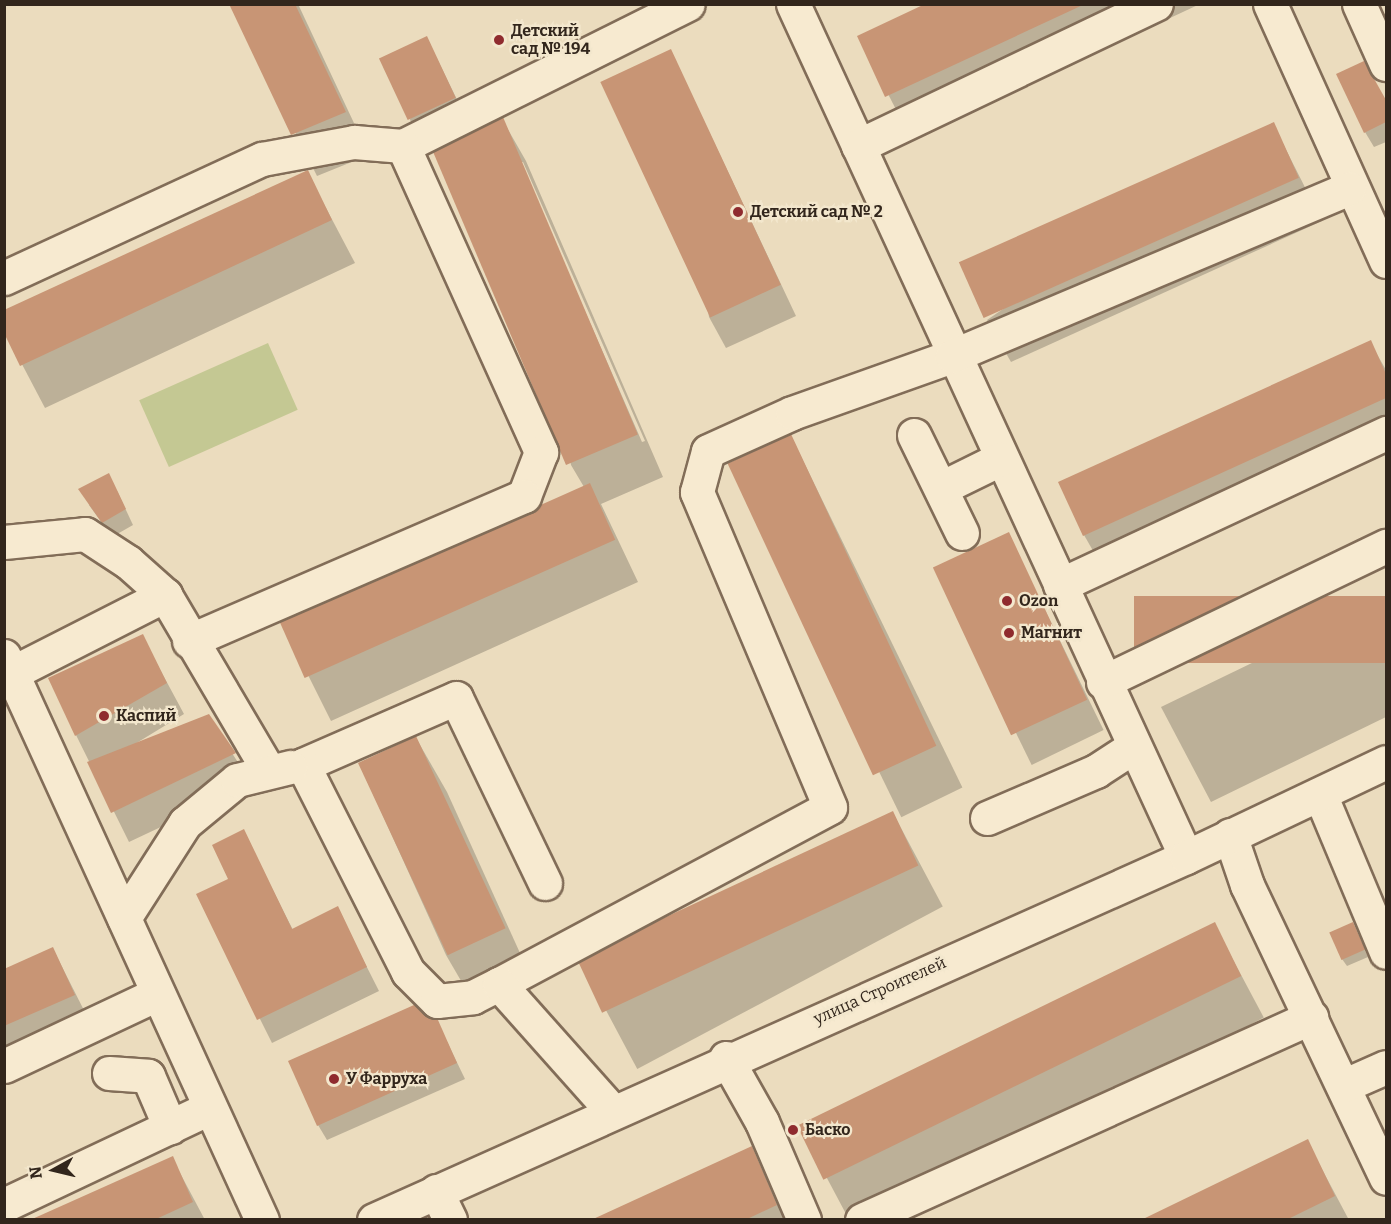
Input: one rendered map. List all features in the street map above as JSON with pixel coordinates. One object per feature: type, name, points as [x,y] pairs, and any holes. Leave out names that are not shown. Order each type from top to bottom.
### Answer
[{"type":"street","points":[[4,278],[262,159],[354,142],[403,146],[688,4]]},
{"type":"street","points":[[793,4],[952,356],[1186,857]]},
{"type":"street","points":[[858,146],[1156,4]]},
{"type":"street","points":[[1270,4],[1349,188],[1386,261]]},
{"type":"street","points":[[1359,4],[1386,64]]},
{"type":"street","points":[[189,641],[524,496],[541,452],[403,146]]},
{"type":"street","points":[[303,765],[408,972],[437,1001],[473,997],[830,807],[698,492],[708,451],[792,413],[952,356],[1349,188]]},
{"type":"street","points":[[1060,585],[1386,433]]},
{"type":"street","points":[[914,435],[962,533]]},
{"type":"street","points":[[941,488],[1000,459]]},
{"type":"street","points":[[4,542],[85,534],[165,595],[189,641],[268,770]]},
{"type":"street","points":[[1103,682],[1386,546]]},
{"type":"street","points":[[165,595],[7,669],[124,918],[207,1109],[261,1220]]},
{"type":"street","points":[[124,918],[185,823],[237,780],[268,770],[303,765],[456,698],[545,883]]},
{"type":"street","points":[[987,818],[1096,771],[1133,747]]},
{"type":"street","name":"улица Строителей","points":[[374,1220],[443,1205],[613,1112],[726,1058],[1186,857],[1386,762]]},
{"type":"street","points":[[1320,794],[1386,952]]},
{"type":"street","points":[[1230,835],[1247,885],[1345,1085],[1386,1178]]},
{"type":"street","points":[[499,984],[613,1112]]},
{"type":"street","points":[[4,1066],[157,994]]},
{"type":"street","points":[[862,1220],[1311,1017]]},
{"type":"street","points":[[726,1058],[762,1122],[804,1220]]},
{"type":"street","points":[[1345,1085],[1386,1067]]},
{"type":"street","points":[[109,1073],[148,1076],[170,1126]]},
{"type":"street","points":[[4,1205],[207,1109]]},
{"type":"green space","points":[[268,343],[298,410],[169,467],[139,400]]},
{"type":"building","points":[[229,4],[295,4],[346,112],[291,135]]},
{"type":"building","points":[[925,4],[1085,4],[885,97],[857,36]]},
{"type":"building","points":[[427,36],[456,98],[408,120],[379,58]]},
{"type":"building","points":[[671,49],[781,285],[710,318],[600,82]]},
{"type":"building","points":[[1364,61],[1386,100],[1386,122],[1364,133],[1336,74]]},
{"type":"building","points":[[503,117],[638,435],[566,465],[431,147]]},
{"type":"building","points":[[1274,122],[1299,178],[984,318],[959,262]]},
{"type":"building","points":[[308,170],[332,220],[20,366],[4,333],[4,310]]},
{"type":"building","points":[[1371,340],[1386,374],[1386,398],[1083,536],[1058,482]]},
{"type":"building","points":[[791,434],[936,746],[873,775],[728,464]]},
{"type":"building","points":[[109,473],[126,509],[102,523],[78,489]]},
{"type":"building","points":[[590,483],[615,540],[305,678],[279,621]]},
{"type":"building","points":[[1009,532],[1087,700],[1011,735],[933,567]]},
{"type":"building","points":[[1134,596],[1386,596],[1386,663],[1134,663]]},
{"type":"building","points":[[143,634],[167,683],[75,736],[48,678]]},
{"type":"building","points":[[209,714],[236,753],[111,813],[87,762]]},
{"type":"building","points":[[416,736],[506,928],[448,955],[358,763]]},
{"type":"building","points":[[893,811],[918,865],[602,1013],[577,958]]},
{"type":"building","points":[[244,829],[292,929],[338,906],[367,967],[257,1020],[196,894],[228,879],[212,845]]},
{"type":"building","points":[[1215,922],[1241,976],[823,1180],[797,1126]]},
{"type":"building","points":[[1353,922],[1365,949],[1341,960],[1329,933]]},
{"type":"building","points":[[53,947],[75,995],[4,1026],[4,969]]},
{"type":"building","points":[[414,1005],[438,1020],[457,1063],[317,1126],[288,1061]]},
{"type":"building","points":[[1308,1139],[1335,1196],[1286,1220],[1141,1220]]},
{"type":"building","points":[[752,1146],[777,1205],[745,1220],[591,1220]]},
{"type":"building","points":[[173,1156],[193,1202],[154,1220],[30,1220]]},
{"type":"place","name":"Детский сад № 194","points":[[499,40]]},
{"type":"place","name":"Детский сад № 2","points":[[738,212]]},
{"type":"place","name":"Ozon","points":[[1007,601]]},
{"type":"place","name":"Магнит","points":[[1009,633]]},
{"type":"place","name":"Каспий","points":[[104,716]]},
{"type":"place","name":"У Фарруха","points":[[334,1079]]},
{"type":"place","name":"Баско","points":[[793,1130]]}]
